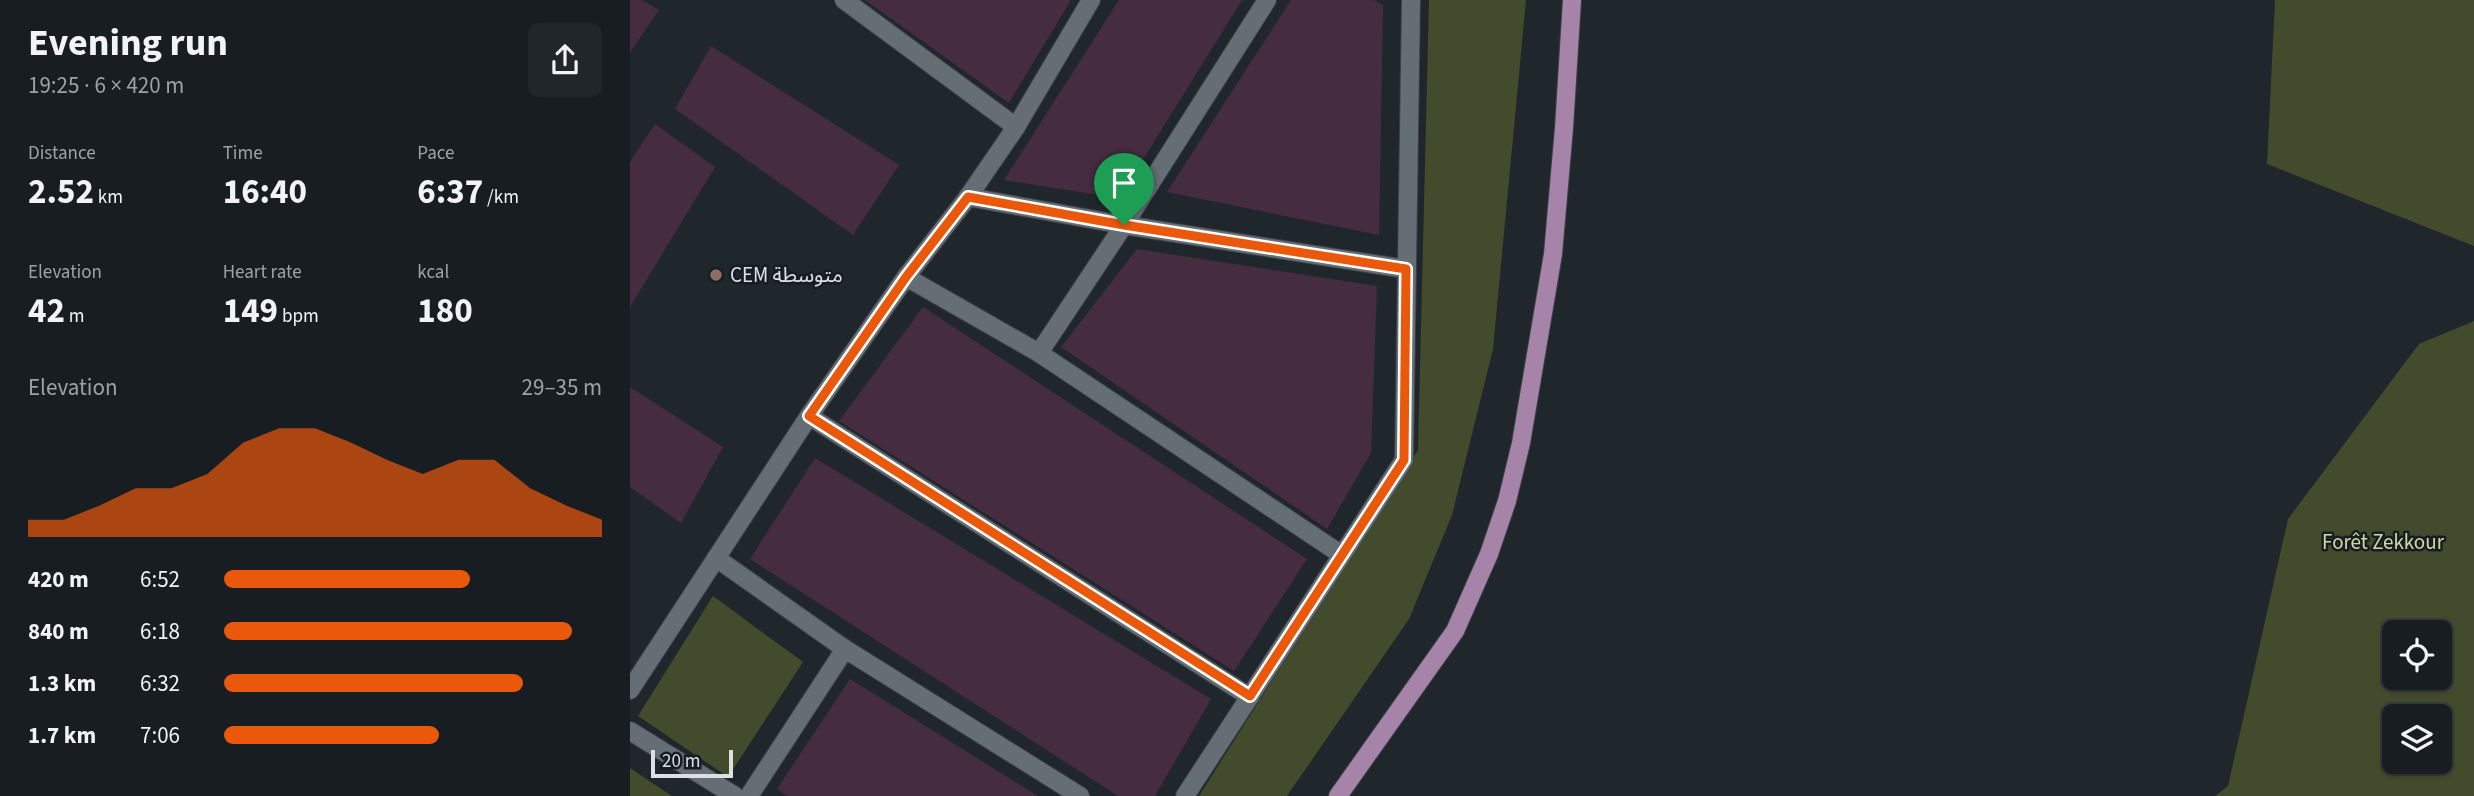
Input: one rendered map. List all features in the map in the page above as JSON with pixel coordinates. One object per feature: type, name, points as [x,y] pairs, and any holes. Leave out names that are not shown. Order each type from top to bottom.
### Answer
[{"type":"main road","points":[[1338,796],[1454,631],[1489,554],[1507,501],[1521,443],[1553,254],[1572,0]]},
{"type":"street","points":[[844,0],[1016,127]]},
{"type":"street","points":[[630,690],[809,416],[1016,127],[1091,0]]},
{"type":"street","points":[[1040,353],[1267,0]]},
{"type":"street","points":[[1185,796],[1404,460],[1411,0]]},
{"type":"street","points":[[968,197],[1124,225],[1406,269]]},
{"type":"street","points":[[906,277],[1040,353],[1342,555]]},
{"type":"street","points":[[809,416],[1250,696]]},
{"type":"street","points":[[716,558],[845,649],[1080,796]]},
{"type":"street","points":[[749,796],[845,649]]},
{"type":"street","points":[[630,731],[735,796]]},
{"type":"green space","points":[[1429,0],[1526,0],[1493,349],[1452,515],[1409,619],[1287,796],[1199,796],[1418,450]]},
{"type":"green space","points":[[2275,0],[2474,0],[2474,246],[2267,164]]},
{"type":"green space","name":"Forêt Zekkour","points":[[2474,321],[2474,796],[2215,796],[2228,786],[2288,519],[2419,344]]},
{"type":"green space","points":[[713,596],[803,662],[728,777],[638,716]]},
{"type":"green space","points":[[630,768],[672,796],[630,796]]},
{"type":"building","points":[[630,0],[642,0],[659,10],[630,52]]},
{"type":"building","points":[[865,0],[1071,0],[1009,103]]},
{"type":"building","points":[[1119,0],[1242,0],[1119,198],[1004,180]]},
{"type":"building","points":[[1291,0],[1374,0],[1383,5],[1379,235],[1167,192]]},
{"type":"building","points":[[711,46],[899,165],[853,235],[675,109]]},
{"type":"building","points":[[655,124],[715,167],[630,307],[630,162]]},
{"type":"building","points":[[1137,249],[1377,286],[1371,453],[1327,529],[1061,347]]},
{"type":"building","points":[[923,307],[1307,559],[1234,671],[839,421]]},
{"type":"building","points":[[630,387],[723,447],[681,523],[630,487]]},
{"type":"building","points":[[815,458],[1211,699],[1155,796],[1118,796],[750,559]]},
{"type":"building","points":[[850,679],[1038,796],[787,796],[777,789]]},
{"type":"place","name":"CEM متوسطة","points":[[716,275]]},
{"type":"route","points":[[968,197],[1124,225],[1406,269],[1404,460],[1250,696],[809,416],[906,277],[968,197]]}]
